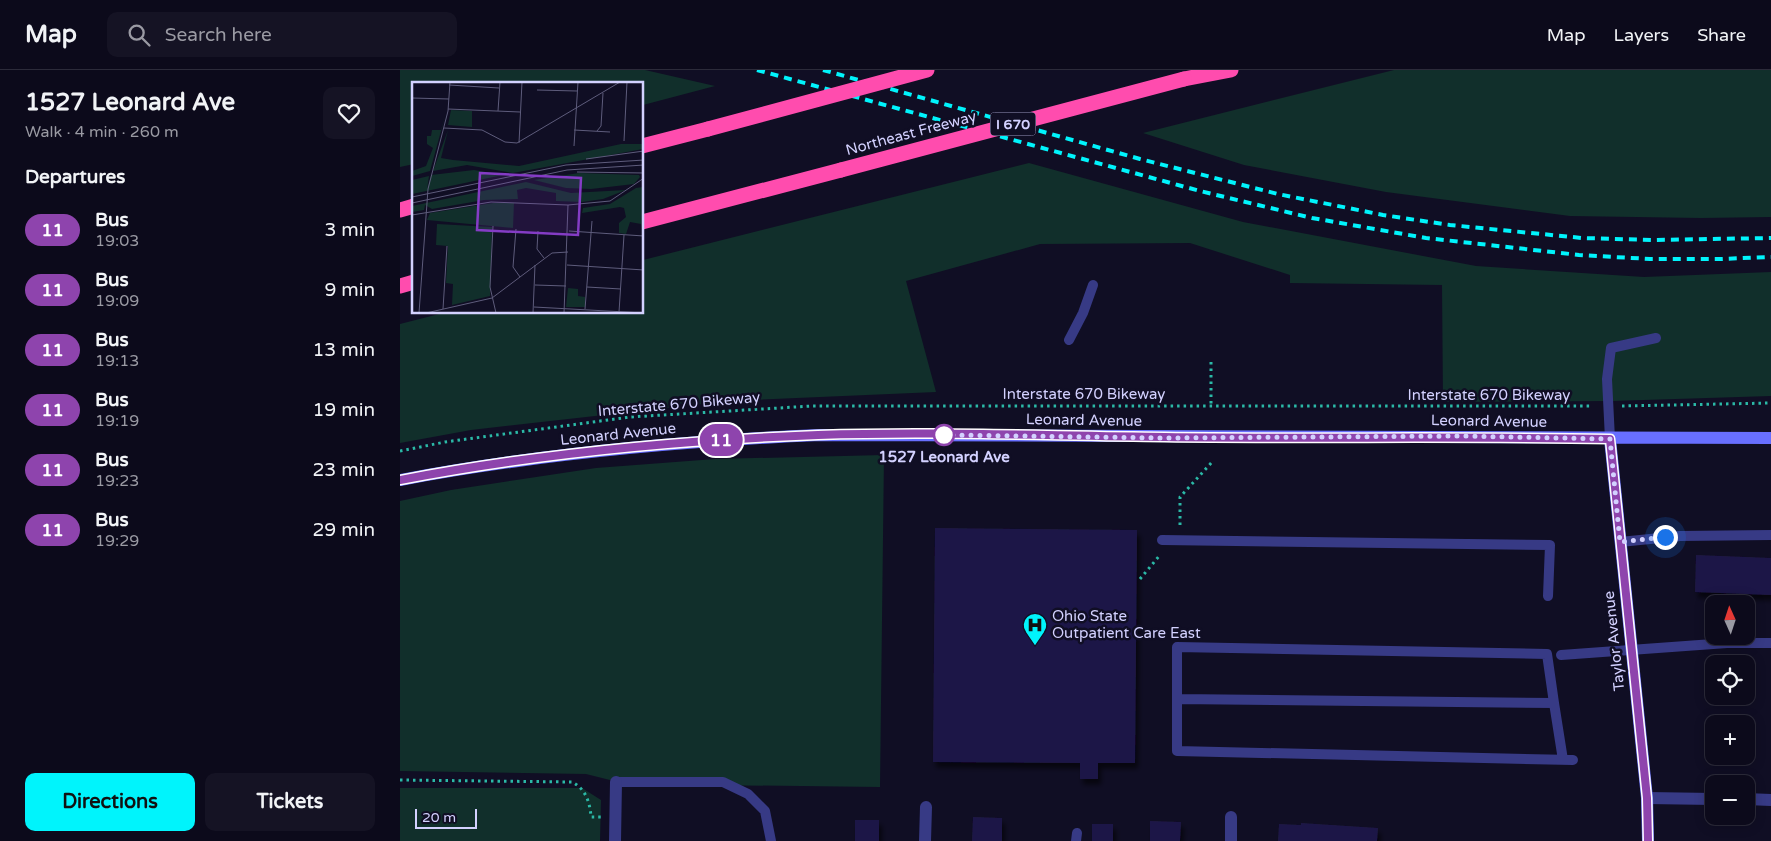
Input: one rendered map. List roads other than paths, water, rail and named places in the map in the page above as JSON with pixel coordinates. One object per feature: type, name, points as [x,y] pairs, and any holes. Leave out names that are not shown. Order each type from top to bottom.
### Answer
[{"type":"highway","points":[[644,145],[927,70]]},
{"type":"highway","name":"Northeast Freeway","points":[[644,221],[1218,70]]},
{"type":"highway","points":[[1184,79],[1231,70]]},
{"type":"street","name":"Leonard Avenue","points":[[400,480],[506,463],[614,450],[731,439],[820,435],[1166,438],[1461,436],[1610,439],[1771,438]]},
{"type":"street","name":"Taylor Avenue","points":[[1610,439],[1647,798],[1648,841]]},
{"type":"street","points":[[615,841],[616,782]]},
{"type":"street","points":[[1647,798],[1705,799]]},
{"type":"street","points":[[1755,799],[1771,800]]},
{"type":"street","points":[[925,841],[926,807]]},
{"type":"street","points":[[1231,841],[1232,817]]},
{"type":"lane","points":[[1069,340],[1083,313],[1093,285]]},
{"type":"lane","points":[[1610,439],[1607,379],[1611,348],[1656,338]]},
{"type":"lane","points":[[1620,542],[1680,536],[1771,535]]},
{"type":"lane","points":[[1167,540],[1550,545],[1548,596]]},
{"type":"lane","points":[[1562,655],[1727,643],[1771,643]]},
{"type":"lane","points":[[1177,647],[1548,654],[1554,702],[1568,760],[1177,751],[1177,647]]},
{"type":"lane","points":[[1177,699],[1554,702]]},
{"type":"lane","points":[[616,782],[723,782],[748,794],[765,811],[771,841]]},
{"type":"railway","points":[[757,70],[1200,191],[1312,218],[1426,238],[1579,255],[1650,259],[1771,257]]},
{"type":"railway","points":[[823,70],[1140,159],[1278,194],[1383,215],[1450,225],[1582,238],[1654,240],[1771,238]]},
{"type":"place","name":"1527 Leonard Ave","points":[[944,435]]},
{"type":"place","name":"Ohio State Outpatient Care East","points":[[1035,646]]}]
